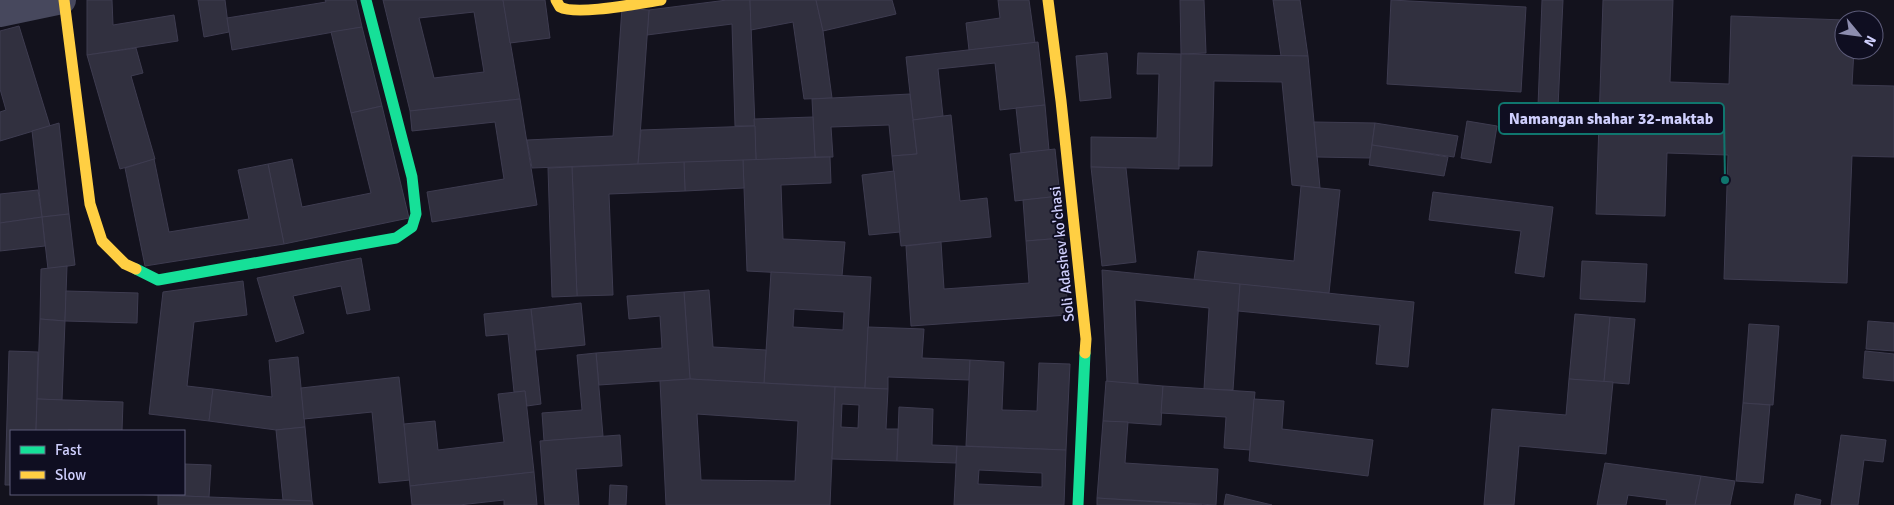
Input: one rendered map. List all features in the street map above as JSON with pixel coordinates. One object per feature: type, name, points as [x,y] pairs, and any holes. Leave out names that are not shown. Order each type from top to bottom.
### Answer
[{"type":"street","points":[[0,13],[63,0],[90,204],[102,241],[125,264],[158,280],[396,238],[412,227],[416,214],[412,177],[366,0]]},
{"type":"street","points":[[556,0],[564,10],[584,10],[661,0]]},
{"type":"street","name":"Soli Adashev ko'chasi","points":[[1048,0],[1062,102],[1086,339],[1078,505]]},
{"type":"building","points":[[87,0],[112,0],[113,25],[174,15],[178,41],[87,55]]},
{"type":"building","points":[[198,0],[225,0],[229,32],[204,37]]},
{"type":"building","points":[[325,0],[356,0],[362,27],[232,50],[227,18],[326,2]]},
{"type":"building","points":[[383,0],[503,0],[520,99],[410,111]],"holes":[[[474,12],[484,72],[434,78],[419,18]]]},
{"type":"building","points":[[503,0],[545,0],[550,38],[510,43]]},
{"type":"building","points":[[727,0],[750,0],[755,126],[735,126],[732,24],[647,35],[649,10]]},
{"type":"building","points":[[750,0],[816,0],[823,31],[832,98],[804,99],[793,22],[751,30]]},
{"type":"building","points":[[816,0],[892,0],[896,14],[823,31]]},
{"type":"building","points":[[998,0],[1029,0],[1035,43],[969,50],[966,23],[1000,18]]},
{"type":"building","points":[[1180,0],[1204,0],[1206,53],[1181,54]]},
{"type":"building","points":[[1273,0],[1300,0],[1308,56],[1281,56]]},
{"type":"building","points":[[1391,0],[1526,7],[1521,92],[1387,84]]},
{"type":"building","points":[[1542,0],[1563,0],[1558,107],[1538,106]]},
{"type":"building","points":[[1603,0],[1673,0],[1670,82],[1729,84],[1731,16],[1834,20],[1834,60],[1853,60],[1852,85],[1894,86],[1894,157],[1852,156],[1847,283],[1724,279],[1728,155],[1667,153],[1665,216],[1596,214]]},
{"type":"building","points":[[622,8],[649,10],[638,164],[532,168],[527,140],[613,136]]},
{"type":"building","points":[[19,26],[50,126],[0,141],[0,112],[6,110],[0,89],[0,31]]},
{"type":"building","points":[[362,27],[382,106],[351,113],[331,32]]},
{"type":"building","points":[[1038,42],[1045,105],[1000,110],[995,63],[938,69],[943,116],[913,120],[906,57]]},
{"type":"building","points":[[136,48],[143,73],[131,76],[155,159],[120,169],[87,55]]},
{"type":"building","points":[[1107,53],[1111,98],[1080,101],[1076,56]]},
{"type":"building","points":[[1138,53],[1181,54],[1179,169],[1091,167],[1091,137],[1157,138],[1159,74],[1137,74]]},
{"type":"building","points":[[1181,54],[1308,56],[1320,188],[1292,185],[1282,82],[1214,81],[1212,166],[1179,166]]},
{"type":"building","points":[[910,94],[917,154],[892,156],[889,125],[831,127],[833,157],[815,157],[812,99]]},
{"type":"building","points":[[520,99],[537,205],[432,222],[427,192],[504,179],[495,122],[412,131],[410,111]]},
{"type":"building","points":[[1045,105],[1049,150],[1021,153],[1016,108]]},
{"type":"building","points":[[382,106],[409,218],[284,244],[268,164],[292,159],[302,207],[371,193],[351,113]]},
{"type":"building","points":[[951,115],[960,201],[987,198],[991,237],[901,246],[892,156],[917,154],[913,120]]},
{"type":"building","points":[[813,117],[815,157],[756,160],[754,119]]},
{"type":"building","points":[[1467,121],[1497,126],[1491,163],[1461,158]]},
{"type":"building","points":[[1314,122],[1375,123],[1370,158],[1317,157]]},
{"type":"building","points":[[59,123],[69,214],[42,217],[32,131]]},
{"type":"building","points":[[1375,123],[1458,136],[1454,157],[1372,145]]},
{"type":"building","points":[[755,126],[756,160],[638,164],[641,130]]},
{"type":"building","points":[[1372,145],[1448,157],[1444,176],[1369,165]]},
{"type":"building","points":[[1055,149],[1060,196],[1015,201],[1010,154]]},
{"type":"building","points":[[830,157],[831,183],[781,185],[783,239],[845,242],[842,276],[747,271],[743,160]]},
{"type":"building","points":[[154,159],[169,232],[249,219],[238,170],[268,164],[284,244],[145,266],[125,168]]},
{"type":"building","points":[[743,160],[744,188],[685,191],[684,162]]},
{"type":"building","points":[[684,162],[685,191],[609,194],[613,295],[577,296],[572,167]]},
{"type":"building","points":[[572,167],[577,296],[552,297],[548,168]]},
{"type":"building","points":[[1091,167],[1126,168],[1136,262],[1102,266]]},
{"type":"building","points":[[894,171],[900,232],[869,235],[862,175]]},
{"type":"building","points":[[1301,186],[1340,190],[1329,293],[1194,280],[1198,251],[1294,261]]},
{"type":"building","points":[[38,190],[42,217],[0,223],[0,194]]},
{"type":"building","points":[[1433,192],[1553,207],[1544,277],[1515,273],[1521,231],[1429,220]]},
{"type":"building","points":[[1060,196],[1063,238],[1026,241],[1023,200]]},
{"type":"building","points":[[69,214],[75,265],[48,269],[42,217]]},
{"type":"building","points":[[42,217],[45,246],[0,251],[0,223]]},
{"type":"building","points":[[1063,238],[1068,315],[911,326],[906,246],[941,242],[944,289],[1029,283],[1026,241]]},
{"type":"building","points":[[361,258],[370,310],[347,314],[341,286],[293,296],[304,333],[276,342],[257,278]]},
{"type":"building","points":[[1582,261],[1647,264],[1645,302],[1580,299]]},
{"type":"building","points":[[67,266],[65,321],[40,319],[41,269]]},
{"type":"building","points":[[1102,270],[1240,284],[1233,390],[1204,389],[1209,308],[1135,300],[1138,384],[1107,382]]},
{"type":"building","points":[[771,272],[871,277],[865,388],[764,383]],"holes":[[[794,309],[844,312],[843,330],[793,327]]]},
{"type":"building","points":[[243,281],[247,315],[194,322],[187,386],[213,389],[209,421],[149,414],[163,292]]},
{"type":"building","points":[[1240,284],[1414,302],[1408,367],[1376,364],[1380,325],[1238,311]]},
{"type":"building","points":[[709,290],[713,347],[766,350],[764,383],[690,379],[684,292]]},
{"type":"building","points":[[66,291],[138,293],[137,323],[65,321]]},
{"type":"building","points":[[684,292],[690,379],[599,385],[596,353],[662,348],[660,316],[629,319],[627,296]]},
{"type":"building","points":[[581,303],[585,345],[536,350],[531,309]]},
{"type":"building","points":[[531,309],[541,404],[527,406],[525,391],[514,392],[508,334],[486,336],[484,314]]},
{"type":"building","points":[[1575,314],[1610,317],[1604,382],[1569,379]]},
{"type":"building","points":[[1610,317],[1635,319],[1629,384],[1604,382]]},
{"type":"building","points":[[40,319],[65,321],[62,400],[37,399]]},
{"type":"building","points":[[1868,321],[1894,323],[1894,351],[1866,349]]},
{"type":"building","points":[[1749,324],[1779,326],[1773,405],[1743,403]]},
{"type":"building","points":[[868,327],[924,329],[922,358],[970,360],[969,380],[888,377],[888,389],[865,388]]},
{"type":"building","points":[[9,351],[38,352],[36,430],[10,430],[10,485],[5,485]]},
{"type":"building","points":[[1865,351],[1894,354],[1894,381],[1863,378]]},
{"type":"building","points":[[596,353],[603,436],[544,441],[542,413],[582,410],[577,355]]},
{"type":"building","points":[[298,357],[305,427],[276,430],[209,421],[213,389],[272,397],[269,360]]},
{"type":"building","points":[[970,360],[1004,362],[1002,410],[1037,411],[1039,363],[1070,364],[1066,450],[966,446]]},
{"type":"building","points":[[399,377],[410,480],[379,483],[372,412],[304,419],[301,388]]},
{"type":"building","points":[[690,379],[835,387],[830,505],[666,505],[660,381]],"holes":[[[697,414],[798,421],[795,481],[701,480]]]},
{"type":"building","points":[[1569,379],[1613,382],[1606,454],[1519,446],[1514,505],[1484,505],[1492,409],[1566,415]]},
{"type":"building","points":[[1106,381],[1163,386],[1161,425],[1103,421]]},
{"type":"building","points":[[1163,386],[1255,392],[1250,450],[1224,448],[1226,417],[1161,413]]},
{"type":"building","points":[[835,387],[888,389],[886,429],[898,429],[897,461],[832,459]],"holes":[[[842,404],[859,405],[858,428],[841,427]]]},
{"type":"building","points":[[525,391],[534,472],[410,486],[404,424],[435,421],[438,450],[504,442],[498,394]]},
{"type":"building","points":[[37,399],[123,402],[122,430],[36,430]]},
{"type":"building","points":[[1254,399],[1284,401],[1282,429],[1373,440],[1368,476],[1249,461]]},
{"type":"building","points":[[1743,403],[1770,405],[1763,483],[1736,481]]},
{"type":"building","points":[[899,407],[933,409],[932,445],[957,446],[956,463],[897,461]]},
{"type":"building","points":[[1103,421],[1128,422],[1125,463],[1218,469],[1216,505],[1097,498]]},
{"type":"building","points":[[305,427],[312,501],[283,500],[276,430]]},
{"type":"building","points":[[620,435],[622,466],[576,469],[579,505],[545,505],[540,441]]},
{"type":"building","points":[[1841,435],[1886,440],[1883,462],[1864,460],[1858,505],[1831,505]]},
{"type":"building","points":[[957,446],[1066,450],[1064,505],[954,505]],"holes":[[[979,470],[1042,473],[1042,487],[978,484]]]},
{"type":"building","points":[[1605,463],[1701,476],[1695,505],[1666,505],[1667,500],[1628,495],[1626,505],[1597,505]]},
{"type":"building","points":[[185,464],[211,465],[209,497],[156,495],[185,495]]},
{"type":"building","points":[[534,472],[537,505],[504,505],[504,500],[459,505],[412,505],[410,486]]},
{"type":"building","points":[[1701,476],[1735,481],[1730,505],[1695,505]]},
{"type":"building","points":[[610,485],[627,486],[626,505],[609,505]]},
{"type":"building","points":[[1226,494],[1272,505],[1224,505]]},
{"type":"building","points":[[1796,494],[1821,500],[1820,505],[1794,505]]},
{"type":"building","points":[[158,495],[312,501],[313,505],[158,505]]},
{"type":"building","points":[[1097,498],[1202,505],[1097,505]]},
{"type":"traffic: fast","points":[[136,269],[158,280],[396,238],[412,227],[416,214],[412,177],[366,0]]},
{"type":"traffic: fast","points":[[1078,505],[1085,353]]},
{"type":"traffic: slow","points":[[64,0],[90,204],[102,241],[125,264],[136,269]]},
{"type":"traffic: slow","points":[[556,0],[560,7],[580,10],[594,10],[661,0]]},
{"type":"traffic: slow","points":[[1048,0],[1061,101],[1086,339],[1085,353]]},
{"type":"place","name":"Namangan shahar 32-maktab","points":[[1725,180]]}]
